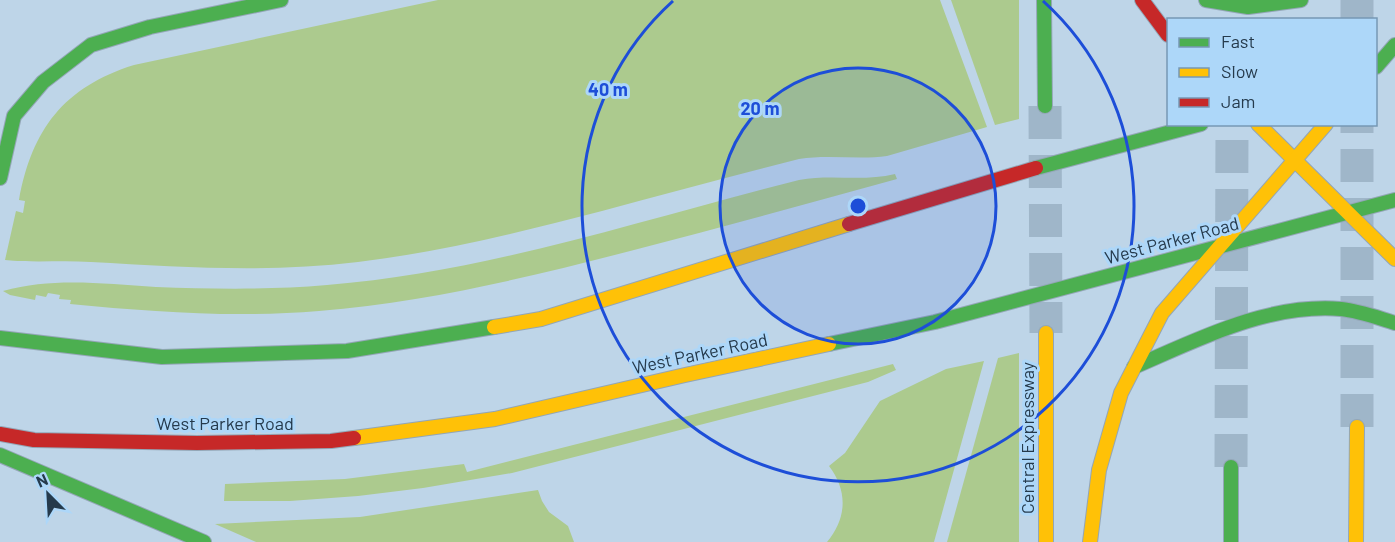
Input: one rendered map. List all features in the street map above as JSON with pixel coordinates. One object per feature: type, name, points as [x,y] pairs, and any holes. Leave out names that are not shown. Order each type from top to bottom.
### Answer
[{"type":"main road","points":[[0,178],[14,116],[43,82],[92,45],[150,27],[281,0]]},
{"type":"main road","points":[[1044,0],[1046,106]]},
{"type":"main road","points":[[1143,0],[1167,34]]},
{"type":"main road","points":[[1206,0],[1248,7],[1301,0]]},
{"type":"main road","points":[[1379,74],[1395,45]]},
{"type":"main road","points":[[0,338],[162,357],[347,351],[541,319],[988,180],[1193,126]]},
{"type":"main road","points":[[1260,126],[1395,259]]},
{"type":"main road","points":[[1090,542],[1092,509],[1099,470],[1121,393],[1162,313],[1324,126]]},
{"type":"main road","name":"West Parker Road","points":[[0,434],[34,440],[331,441],[495,419],[935,321],[1395,200]]},
{"type":"main road","points":[[1134,367],[1204,337],[1285,312],[1314,308],[1342,309],[1395,323]]},
{"type":"main road","name":"Central Expressway","points":[[1046,333],[1046,542]]},
{"type":"main road","points":[[1356,542],[1357,427]]},
{"type":"main road","points":[[0,455],[204,542]]},
{"type":"main road","points":[[1231,467],[1231,542]]},
{"type":"green space","points":[[438,0],[940,0],[987,127],[887,156],[799,159],[511,234],[420,253],[358,262],[291,267],[224,268],[5,260],[16,211],[23,213],[25,201],[19,200],[33,152],[55,114],[88,85],[134,65]]},
{"type":"green space","points":[[951,0],[1019,0],[1019,119],[995,125]]},
{"type":"green space","points":[[895,174],[897,179],[595,260],[439,295],[359,307],[288,313],[194,313],[70,304],[71,300],[59,299],[60,295],[48,293],[46,297],[36,295],[35,300],[10,295],[3,291],[60,283],[220,289],[306,287],[387,278],[447,269],[565,242],[799,180]]},
{"type":"green space","points":[[1019,353],[1019,542],[947,542],[998,358]]},
{"type":"green space","points":[[984,361],[934,542],[827,542],[838,524],[843,504],[840,485],[829,466],[845,453],[880,401],[946,369]]},
{"type":"green space","points":[[893,364],[896,370],[868,382],[512,473],[358,496],[290,501],[224,501],[225,484],[345,479],[464,464],[467,472]]},
{"type":"green space","points":[[538,490],[549,512],[568,526],[574,542],[256,542],[215,524],[360,517]]},
{"type":"tunnel","points":[[1357,0],[1357,18]]},
{"type":"tunnel","points":[[1045,106],[1046,333]]},
{"type":"tunnel","points":[[1231,467],[1232,126]]},
{"type":"tunnel","points":[[1357,126],[1357,427]]},
{"type":"traffic: fast","points":[[0,178],[14,116],[43,82],[91,45],[150,27],[281,0]]},
{"type":"traffic: fast","points":[[1044,0],[1045,106]]},
{"type":"traffic: fast","points":[[1206,0],[1248,7],[1301,0]]},
{"type":"traffic: fast","points":[[1377,66],[1395,45]]},
{"type":"traffic: fast","points":[[1036,168],[1194,126]]},
{"type":"traffic: fast","points":[[829,344],[935,322],[1395,200]]},
{"type":"traffic: fast","points":[[1134,367],[1234,325],[1287,312],[1341,309],[1395,323]]},
{"type":"traffic: fast","points":[[0,338],[162,357],[347,351],[494,327]]},
{"type":"traffic: fast","points":[[0,455],[204,542]]},
{"type":"traffic: fast","points":[[1231,467],[1231,542]]},
{"type":"traffic: slow","points":[[1260,126],[1395,259]]},
{"type":"traffic: slow","points":[[1090,542],[1099,470],[1121,393],[1162,313],[1324,126]]},
{"type":"traffic: slow","points":[[494,327],[541,319],[849,224]]},
{"type":"traffic: slow","points":[[1046,333],[1046,542]]},
{"type":"traffic: slow","points":[[354,438],[495,419],[829,344]]},
{"type":"traffic: slow","points":[[1356,542],[1357,427]]},
{"type":"traffic: jam","points":[[1142,0],[1167,34]]},
{"type":"traffic: jam","points":[[849,224],[1036,168]]},
{"type":"traffic: jam","points":[[0,434],[34,440],[197,443],[331,441],[354,438]]}]
